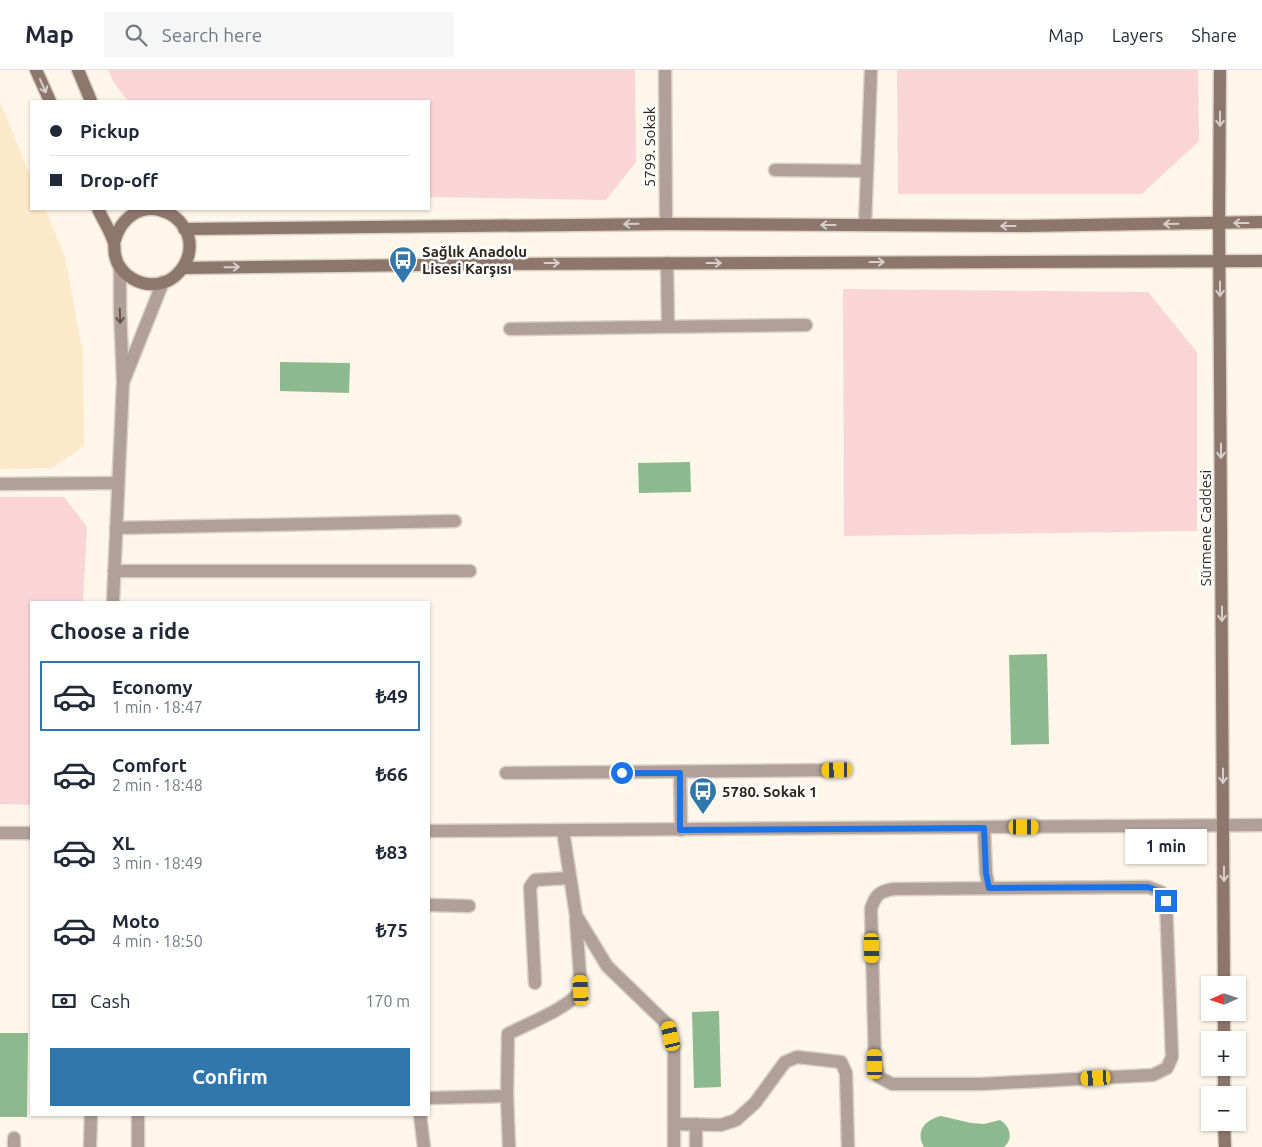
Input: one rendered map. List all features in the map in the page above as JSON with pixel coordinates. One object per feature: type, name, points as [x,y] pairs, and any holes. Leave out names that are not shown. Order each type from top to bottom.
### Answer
[{"type":"street","points":[[36,70],[50,100]]},
{"type":"street","points":[[78,70],[91,100]]},
{"type":"street","name":"5799. Sokak","points":[[665,70],[666,224]]},
{"type":"street","points":[[864,225],[871,70]]},
{"type":"street","name":"Sürmene Caddesi","points":[[1220,70],[1219,223],[1224,976]]},
{"type":"street","points":[[775,170],[867,171]]},
{"type":"street","points":[[98,210],[114,243]]},
{"type":"street","points":[[143,210],[134,213],[124,220],[117,231],[114,243],[115,256],[120,267],[129,276],[140,282],[152,284],[174,277],[183,268],[188,257],[189,244],[184,228],[170,214],[160,210]]},
{"type":"street","points":[[184,228],[666,224],[1025,226],[1262,222]]},
{"type":"street","points":[[183,268],[667,263],[1262,261]]},
{"type":"street","points":[[667,263],[668,326]]},
{"type":"street","points":[[113,601],[123,382],[120,267]]},
{"type":"street","points":[[123,382],[142,339],[163,282]]},
{"type":"street","points":[[510,329],[806,325]]},
{"type":"street","points":[[0,484],[118,483]]},
{"type":"street","points":[[116,528],[455,521]]},
{"type":"street","points":[[114,571],[470,572]]},
{"type":"street","points":[[506,773],[680,773],[837,770]]},
{"type":"street","points":[[680,773],[680,830]]},
{"type":"street","points":[[430,831],[1262,825]]},
{"type":"street","points":[[984,828],[986,873],[989,888]]},
{"type":"street","points":[[509,1147],[507,1096],[508,1034],[566,1004],[575,998],[581,990],[576,915],[563,831]]},
{"type":"street","points":[[0,833],[30,832]]},
{"type":"street","points":[[535,983],[530,887],[536,880],[570,878]]},
{"type":"street","points":[[1148,887],[1161,892],[1166,901],[1172,1057],[1167,1068],[1153,1075],[981,1084],[892,1084],[879,1078],[875,1064],[871,909],[874,898],[882,891],[894,889],[989,888],[1148,887]]},
{"type":"street","points":[[430,905],[469,906]]},
{"type":"street","points":[[576,915],[607,966],[668,1025],[674,1048],[674,1147]]},
{"type":"street","points":[[674,1124],[721,1125],[736,1120],[755,1103],[785,1062],[797,1057],[841,1062],[846,1073],[848,1147]]},
{"type":"street","points":[[430,1098],[507,1096]]},
{"type":"street","points":[[90,1147],[91,1116]]},
{"type":"street","points":[[138,1116],[138,1147]]},
{"type":"street","points":[[420,1116],[424,1147]]},
{"type":"street","points":[[696,1124],[696,1147]]},
{"type":"street","points":[[1224,1131],[1224,1147]]},
{"type":"shaded area","points":[[108,70],[635,70],[636,162],[606,200],[430,197],[430,100],[127,100],[114,83]]},
{"type":"shaded area","points":[[897,70],[1198,70],[1199,141],[1142,194],[898,194]]},
{"type":"shaded area","points":[[0,102],[30,175],[30,210],[45,210],[65,257],[83,353],[84,446],[52,468],[0,469]]},
{"type":"shaded area","points":[[843,289],[1148,292],[1197,352],[1197,531],[844,536]]},
{"type":"shaded area","points":[[280,362],[350,363],[349,393],[280,391]]},
{"type":"shaded area","points":[[690,462],[691,492],[639,493],[638,463]]},
{"type":"shaded area","points":[[0,497],[64,497],[87,527],[83,601],[30,601],[30,805],[0,804]]},
{"type":"shaded area","points":[[1047,654],[1049,744],[1011,745],[1009,655]]},
{"type":"shaded area","points":[[719,1011],[721,1087],[694,1088],[692,1012]]},
{"type":"shaded area","points":[[0,1033],[28,1033],[27,1117],[0,1117]]},
{"type":"shaded area","points":[[941,1116],[984,1124],[1000,1120],[1008,1129],[1010,1137],[1004,1147],[924,1147],[921,1141],[923,1127],[930,1120]]},
{"type":"place","name":"Sağlık Anadolu Lisesi Karşısı","points":[[403,284]]},
{"type":"place","name":"5780. Sokak 1","points":[[703,815]]},
{"type":"route","points":[[622,773],[680,773],[680,830],[984,828],[986,873],[989,888],[1148,887],[1161,892],[1166,901]]}]
